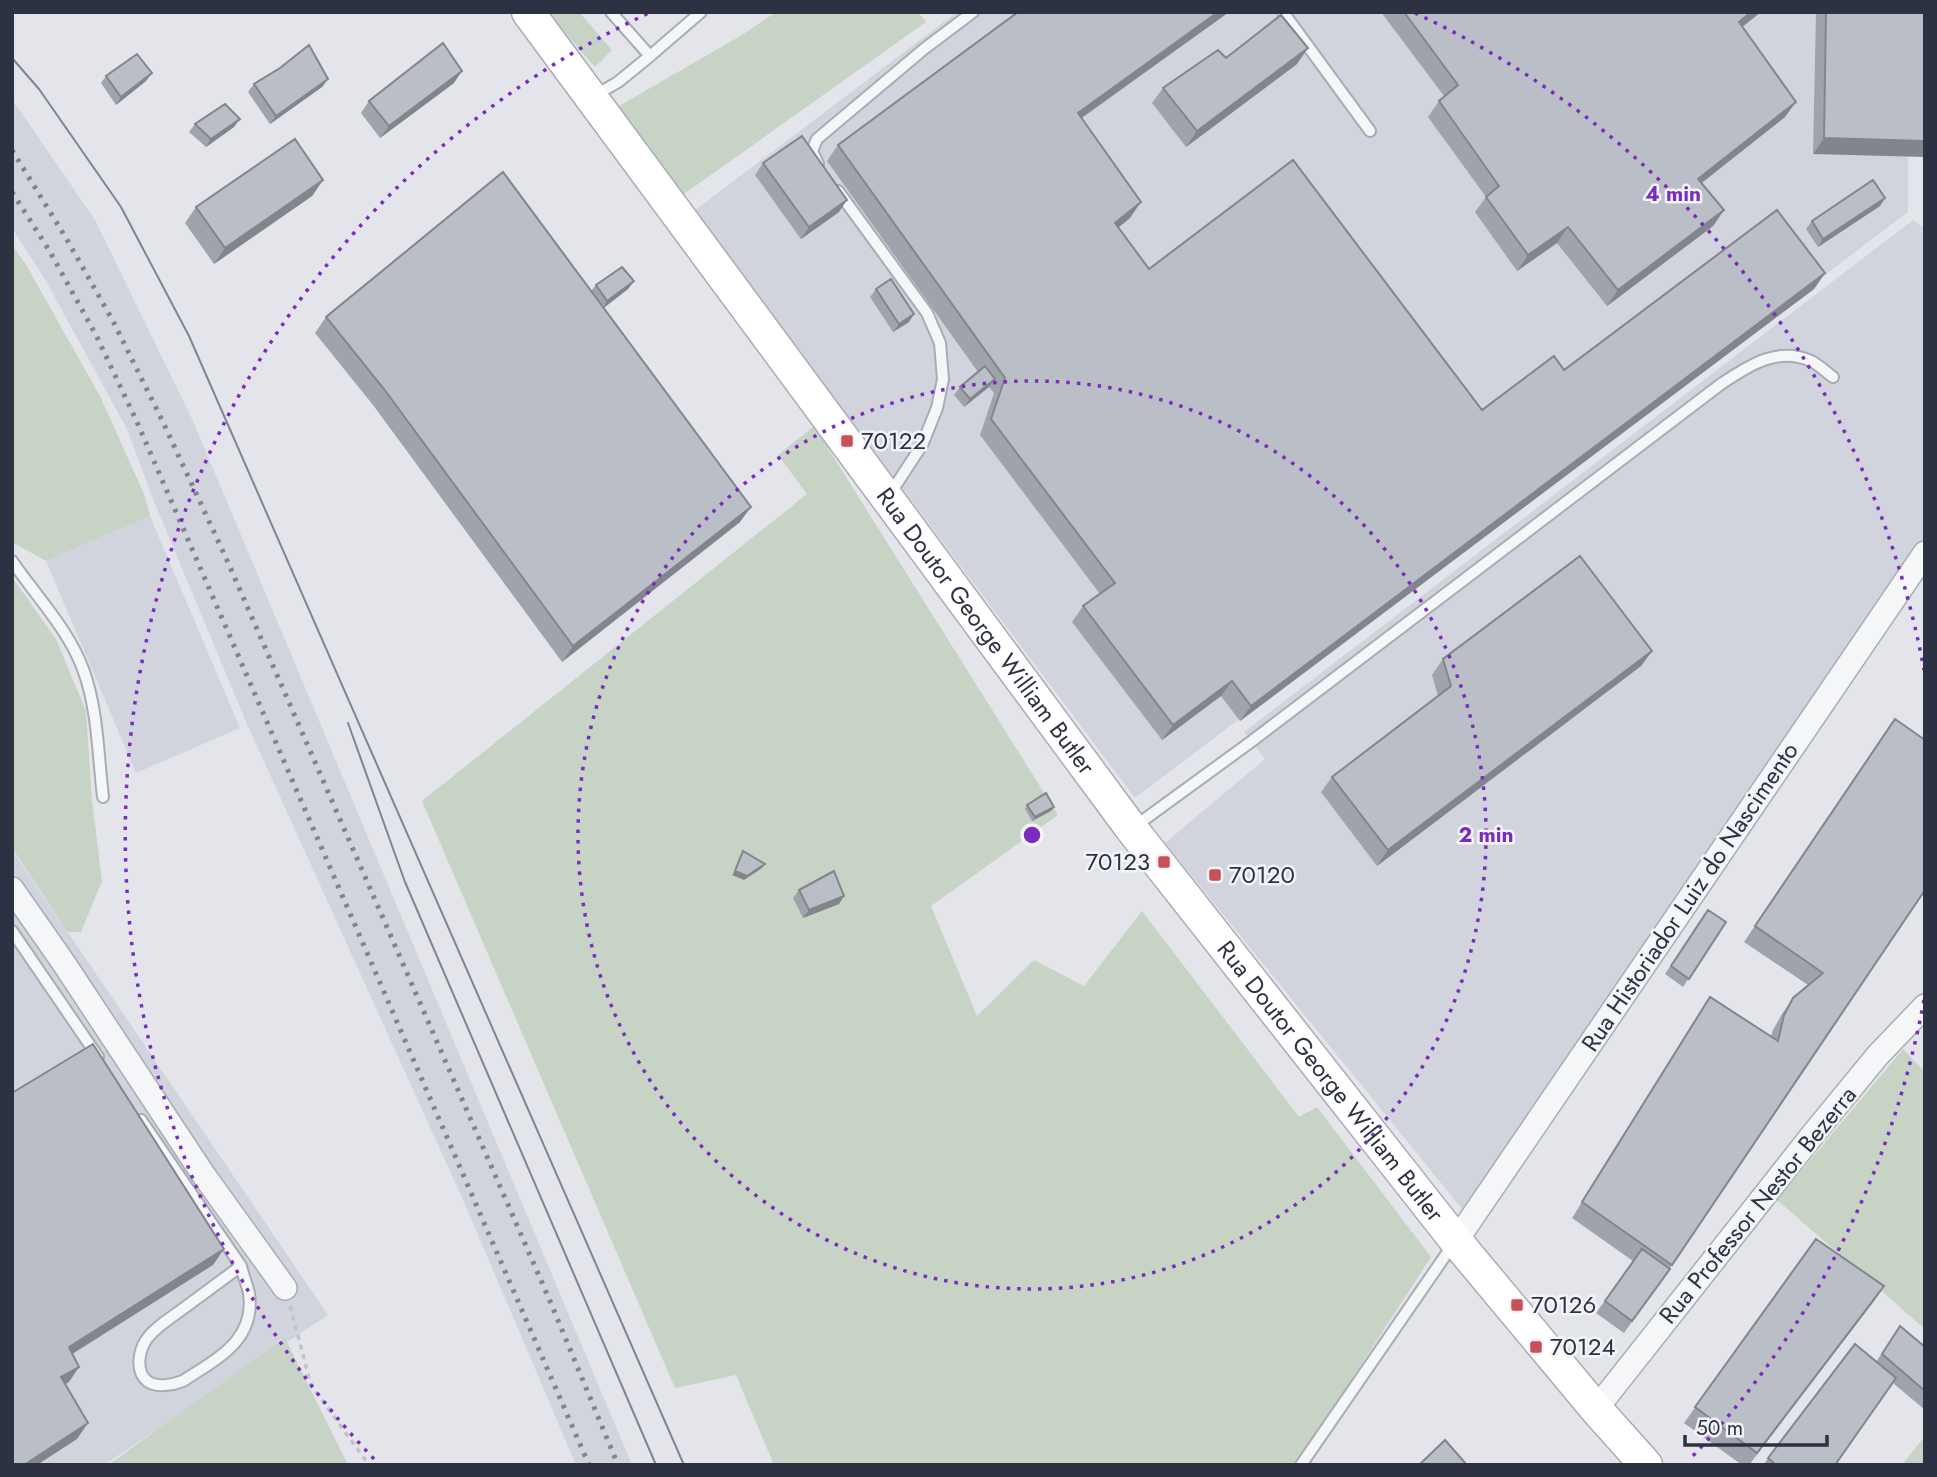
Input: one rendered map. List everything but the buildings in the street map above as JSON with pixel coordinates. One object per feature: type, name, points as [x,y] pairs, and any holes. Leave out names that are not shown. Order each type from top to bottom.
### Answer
[{"type":"street","name":"Rua Doutor George William Butler","points":[[528,12],[1131,828],[1456,1241],[1646,1465]]},
{"type":"street","name":"Rua Historiador Luiz do Nascimento","points":[[1456,1241],[1925,553]]},
{"type":"street","points":[[12,889],[203,1174],[285,1288]]},
{"type":"street","name":"Rua Professor Nestor Bezerra","points":[[1596,1409],[1814,1133],[1878,1055],[1925,1006]]},
{"type":"lane","points":[[611,12],[650,56]]},
{"type":"lane","points":[[592,98],[618,82],[701,12]]},
{"type":"lane","points":[[826,176],[812,151],[817,139],[973,12]]},
{"type":"lane","points":[[1283,12],[1370,131]]},
{"type":"lane","points":[[834,186],[927,313],[940,343],[943,379],[937,408],[922,445],[888,497]]},
{"type":"lane","points":[[1131,828],[1252,741],[1749,365],[1771,356],[1793,355],[1813,361],[1833,377]]},
{"type":"lane","points":[[12,561],[66,637],[83,670],[93,710],[103,797]]},
{"type":"lane","points":[[12,931],[107,1070]]},
{"type":"lane","points":[[138,1116],[240,1266],[249,1292],[250,1312],[232,1349],[183,1381],[162,1385],[148,1382],[139,1366],[146,1340],[240,1266]]},
{"type":"lane","points":[[1301,1465],[1456,1241]]},
{"type":"path","points":[[285,1288],[311,1385],[369,1465]]},
{"type":"shaded area","points":[[957,12],[1909,12],[1908,212],[1135,798],[694,211]]},
{"type":"shaded area","points":[[12,99],[95,220],[193,421],[632,1465],[576,1465],[464,1202],[247,724],[153,499],[127,429],[46,281],[12,228]]},
{"type":"shaded area","points":[[1913,220],[1925,229],[1925,539],[1471,1220],[1165,843],[1265,759],[1244,732]]},
{"type":"shaded area","points":[[150,516],[240,728],[136,773],[46,561]]},
{"type":"shaded area","points":[[12,850],[328,1315],[104,1465],[12,1465]]},
{"type":"green space","points":[[547,12],[579,12],[612,50],[595,67]]},
{"type":"green space","points":[[776,12],[918,12],[926,22],[684,194],[619,106],[742,35]]},
{"type":"green space","points":[[12,245],[25,263],[100,396],[144,494],[150,516],[46,561],[12,542]]},
{"type":"green space","points":[[814,426],[1058,815],[931,906],[977,1016],[1034,960],[1084,986],[1142,911],[1299,1117],[1317,1107],[1431,1257],[1296,1465],[774,1465],[736,1375],[675,1388],[422,801],[807,494],[778,455]]},
{"type":"green space","points":[[12,577],[56,639],[86,711],[92,800],[102,881],[81,932],[68,932],[12,848]]},
{"type":"green space","points":[[1903,1049],[1925,1072],[1925,1329],[1777,1200]]},
{"type":"green space","points":[[285,1338],[348,1465],[108,1465]]},
{"type":"green space","points":[[1925,1436],[1925,1465],[1902,1465]]},
{"type":"tram line","points":[[12,58],[39,89],[121,207],[189,336],[684,1465]]},
{"type":"tram line","points":[[348,723],[405,882],[656,1465]]},
{"type":"railway","points":[[12,150],[113,321],[226,558],[550,1301],[618,1465]]},
{"type":"railway","points":[[12,192],[49,250],[96,335],[137,422],[589,1465]]},
{"type":"place","name":"70122","points":[[847,441]]},
{"type":"place","name":"70123","points":[[1164,862]]},
{"type":"place","name":"70120","points":[[1215,875]]},
{"type":"place","name":"70126","points":[[1517,1305]]},
{"type":"place","name":"70124","points":[[1536,1347]]}]
